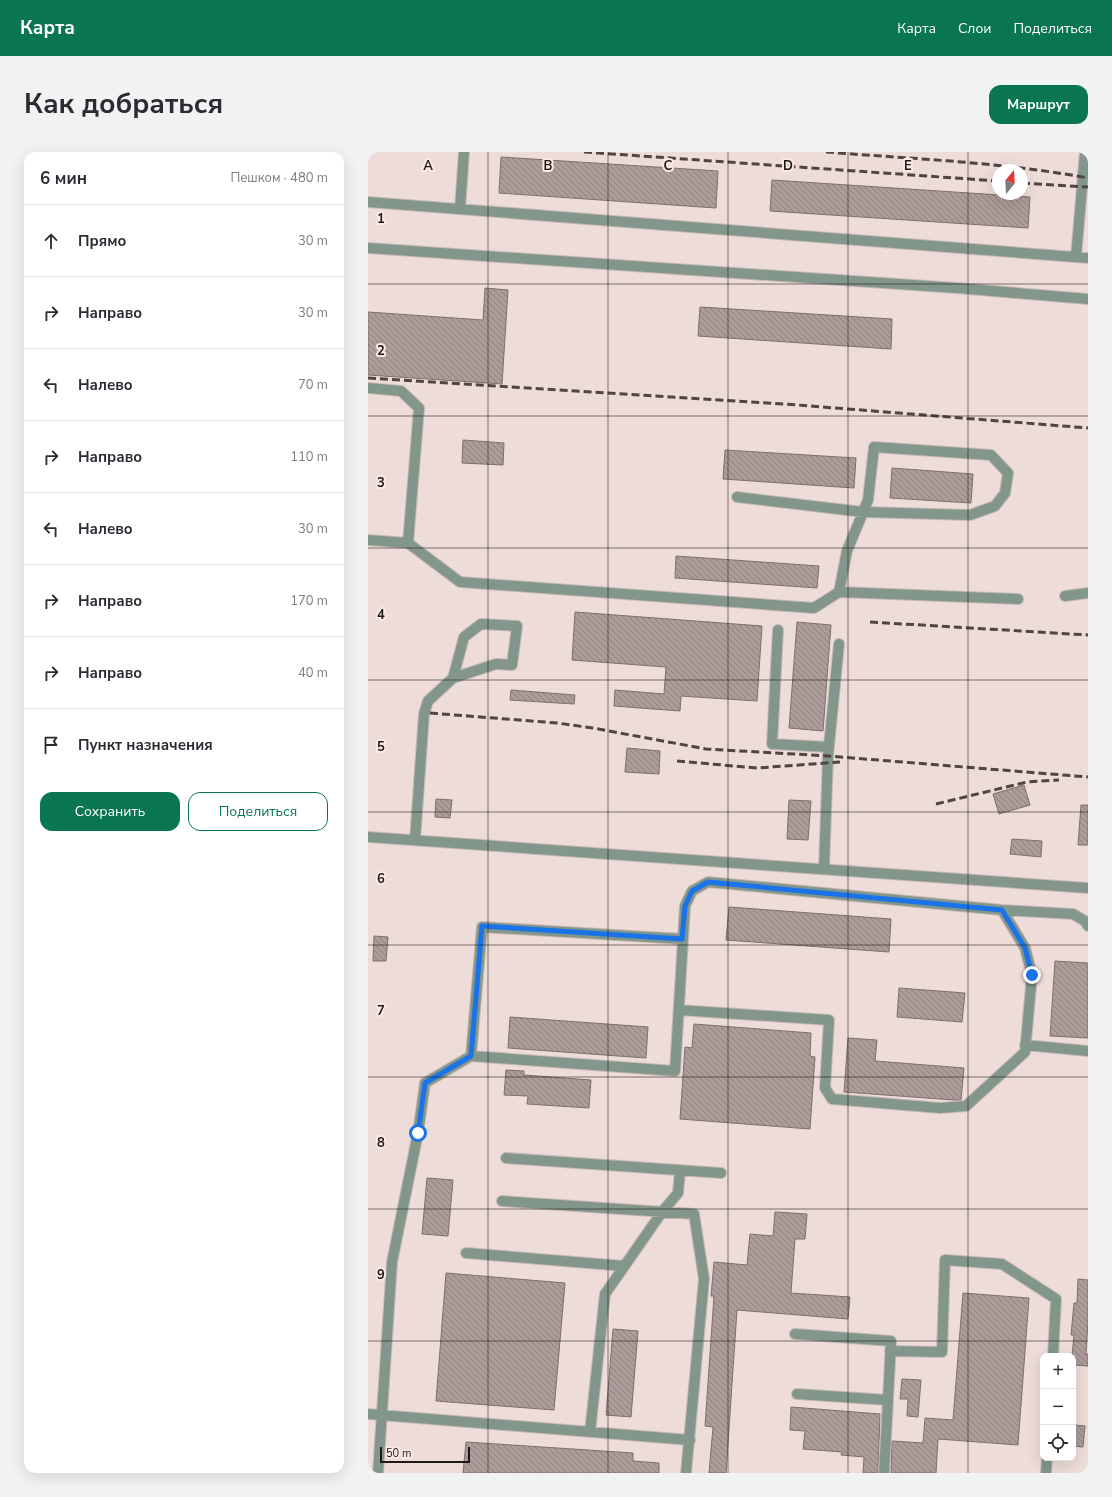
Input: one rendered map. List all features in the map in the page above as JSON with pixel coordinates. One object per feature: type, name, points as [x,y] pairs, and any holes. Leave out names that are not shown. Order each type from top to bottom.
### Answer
[{"type":"street","points":[[460,209],[464,152]]},
{"type":"street","points":[[1076,257],[1084,152]]},
{"type":"street","points":[[368,202],[1088,258]]},
{"type":"street","points":[[368,248],[957,288],[1088,299]]},
{"type":"street","points":[[368,388],[400,391],[419,408],[408,543]]},
{"type":"street","points":[[738,497],[863,512],[970,515],[995,506],[1005,493],[1008,473],[991,455],[874,447],[868,500],[863,512],[847,551],[839,592]]},
{"type":"street","points":[[368,540],[408,543],[460,582],[814,608],[839,592],[1018,599]]},
{"type":"street","points":[[1065,596],[1088,593]]},
{"type":"street","points":[[415,840],[424,714],[428,701],[452,678],[496,664],[512,665],[517,626],[481,624],[464,637],[452,678]]},
{"type":"street","points":[[778,630],[772,744],[829,748]]},
{"type":"street","points":[[824,869],[829,748],[839,644]]},
{"type":"street","points":[[368,837],[1088,888]]},
{"type":"street","points":[[378,1473],[392,1262],[418,1133],[425,1083],[471,1056],[675,1071],[685,906],[692,891],[708,882],[1002,910],[1073,914],[1085,921],[1088,926]]},
{"type":"street","points":[[678,1010],[829,1020],[825,1088],[832,1098],[940,1108],[966,1106],[1025,1052],[1032,975],[1025,948],[1002,910]]},
{"type":"street","points":[[471,1056],[482,926],[682,939]]},
{"type":"street","points":[[1026,1045],[1088,1051]]},
{"type":"street","points":[[506,1158],[721,1173]]},
{"type":"street","points":[[590,1432],[604,1294],[662,1212],[678,1193],[680,1171]]},
{"type":"street","points":[[502,1201],[694,1214],[704,1279],[686,1473]]},
{"type":"street","points":[[466,1253],[624,1266]]},
{"type":"street","points":[[890,1351],[942,1352],[945,1260],[1002,1264],[1056,1299],[1053,1353]]},
{"type":"street","points":[[795,1334],[891,1341],[884,1473]]},
{"type":"street","points":[[797,1394],[888,1400]]},
{"type":"street","points":[[368,1414],[690,1440]]},
{"type":"street","points":[[1046,1473],[1047,1461]]},
{"type":"building","points":[[501,157],[718,171],[716,208],[499,193]]},
{"type":"building","points":[[772,180],[992,194],[992,200],[1028,200],[1028,197],[1030,197],[1028,228],[770,211]]},
{"type":"building","points":[[485,288],[508,290],[502,384],[368,375],[368,312],[483,320]]},
{"type":"building","points":[[700,307],[892,319],[891,349],[698,336]]},
{"type":"building","points":[[463,440],[504,443],[503,465],[462,463]]},
{"type":"building","points":[[725,450],[856,458],[854,488],[723,479]]},
{"type":"building","points":[[892,468],[973,474],[971,503],[890,498]]},
{"type":"building","points":[[676,556],[819,566],[817,588],[675,578]]},
{"type":"building","points":[[575,612],[762,626],[757,701],[681,696],[680,711],[614,706],[615,690],[664,694],[666,667],[572,660]]},
{"type":"building","points":[[797,622],[831,625],[823,731],[789,728]]},
{"type":"building","points":[[511,690],[575,695],[574,704],[510,700]]},
{"type":"building","points":[[627,748],[660,751],[659,774],[625,772]]},
{"type":"building","points":[[1024,785],[1030,805],[999,814],[993,794]]},
{"type":"building","points":[[436,799],[452,800],[450,818],[435,817]]},
{"type":"building","points":[[789,800],[811,801],[808,840],[787,839]]},
{"type":"building","points":[[1081,805],[1088,805],[1088,845],[1078,845]]},
{"type":"building","points":[[1012,839],[1042,841],[1041,857],[1010,854]]},
{"type":"building","points":[[729,907],[891,919],[889,952],[726,940]]},
{"type":"building","points":[[374,936],[388,937],[386,961],[373,961]]},
{"type":"building","points":[[1055,961],[1088,963],[1088,1038],[1050,1036]]},
{"type":"building","points":[[899,988],[965,993],[962,1022],[897,1017]]},
{"type":"building","points":[[510,1017],[648,1027],[646,1058],[508,1048]]},
{"type":"building","points":[[694,1024],[811,1033],[810,1056],[815,1057],[810,1129],[680,1119],[685,1047],[692,1048]]},
{"type":"building","points":[[848,1038],[877,1040],[875,1061],[964,1068],[961,1100],[844,1092]]},
{"type":"building","points":[[506,1070],[524,1071],[524,1075],[591,1080],[589,1108],[527,1104],[528,1096],[504,1095]]},
{"type":"building","points":[[427,1178],[453,1180],[448,1236],[422,1234]]},
{"type":"building","points":[[775,1212],[807,1214],[805,1239],[795,1239],[791,1293],[850,1297],[848,1319],[737,1310],[726,1473],[709,1473],[713,1427],[705,1426],[714,1296],[711,1296],[714,1262],[747,1265],[750,1234],[773,1236]]},
{"type":"building","points":[[446,1273],[565,1283],[554,1410],[436,1401]]},
{"type":"building","points":[[1078,1279],[1088,1280],[1086,1354],[1088,1354],[1088,1366],[1076,1365],[1076,1353],[1072,1353],[1074,1335],[1071,1335],[1074,1303],[1077,1303]]},
{"type":"building","points":[[963,1293],[1029,1298],[1018,1445],[938,1439],[936,1473],[891,1473],[892,1441],[923,1443],[925,1418],[953,1420]]},
{"type":"building","points":[[613,1329],[638,1331],[631,1417],[606,1415]]},
{"type":"building","points":[[902,1379],[921,1380],[918,1417],[907,1416],[908,1399],[900,1399]]},
{"type":"building","points":[[791,1407],[880,1414],[878,1473],[863,1473],[864,1457],[841,1455],[842,1452],[803,1449],[805,1431],[790,1430]]},
{"type":"building","points":[[1076,1425],[1085,1426],[1083,1447],[1076,1446]]},
{"type":"building","points":[[466,1442],[633,1453],[633,1461],[659,1463],[659,1473],[463,1473]]},
{"type":"railway","points":[[584,152],[992,181]]},
{"type":"railway","points":[[826,152],[1023,168],[1088,178]]},
{"type":"railway","points":[[1028,183],[1088,187]]},
{"type":"railway","points":[[368,378],[785,404],[1088,428]]},
{"type":"railway","points":[[870,622],[1088,635]]},
{"type":"railway","points":[[430,713],[557,723],[593,728],[706,749],[828,756],[1088,777]]},
{"type":"railway","points":[[677,761],[757,768],[840,762]]},
{"type":"railway","points":[[936,804],[1027,782],[1059,780]]},
{"type":"route","points":[[418,1133],[425,1083],[471,1056],[482,926],[682,939],[685,906],[692,891],[708,882],[1002,910],[1025,948],[1032,975]]}]
